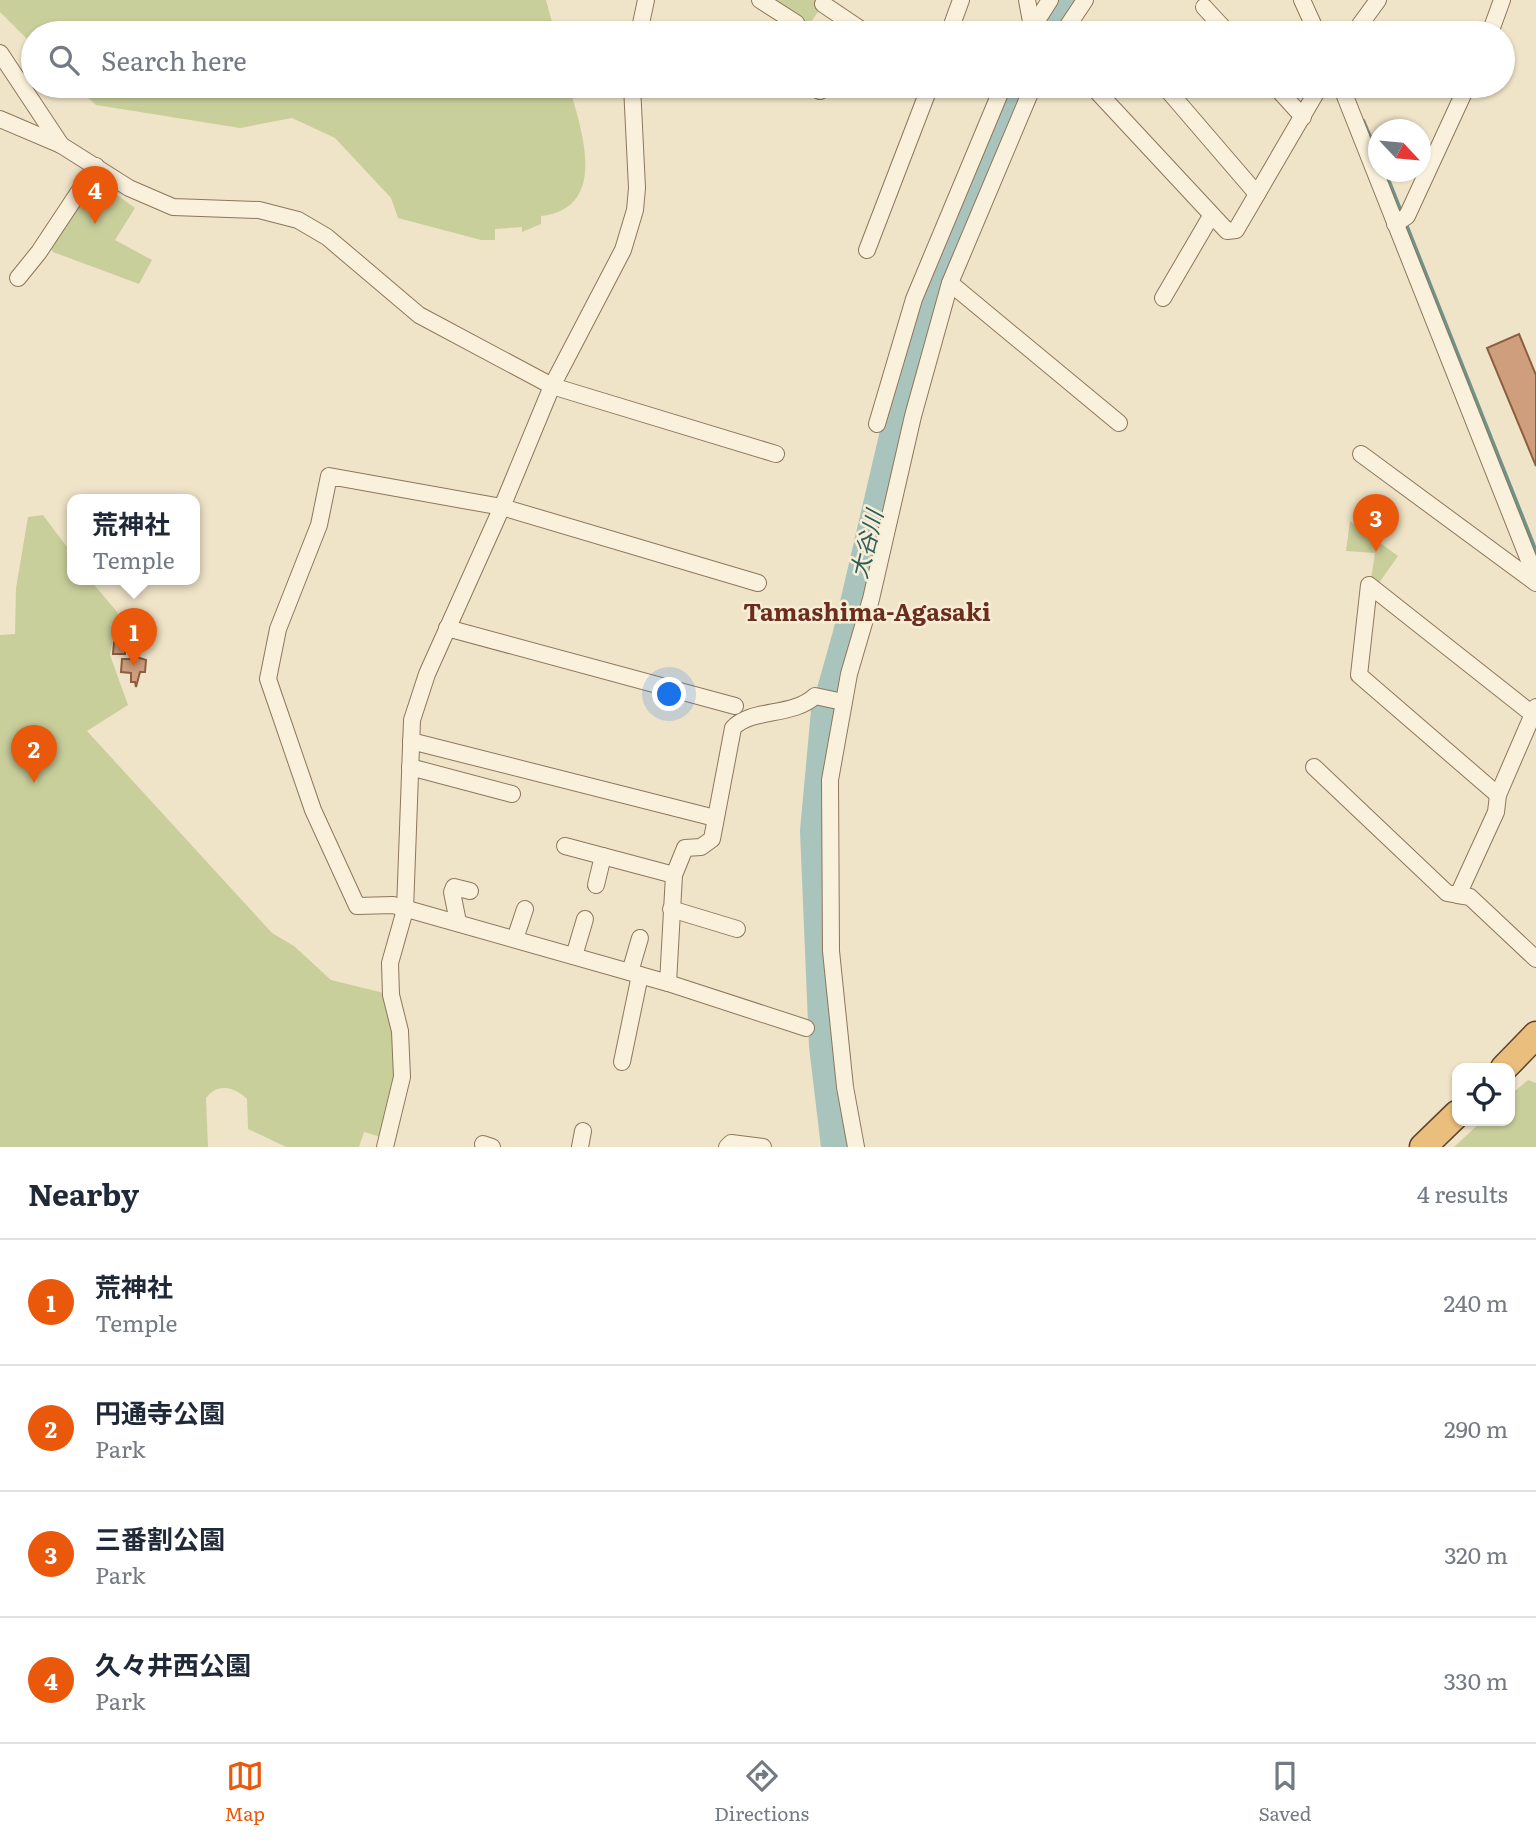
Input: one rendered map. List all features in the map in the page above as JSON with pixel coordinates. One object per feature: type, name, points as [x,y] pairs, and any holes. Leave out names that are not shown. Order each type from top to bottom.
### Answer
[{"type":"highway","points":[[1509,1063],[1536,1035]]},
{"type":"highway","points":[[1423,1147],[1452,1119]]},
{"type":"street","points":[[642,21],[646,0]]},
{"type":"street","points":[[760,0],[793,21]]},
{"type":"street","points":[[953,21],[961,0]]},
{"type":"street","points":[[1027,0],[1032,21]]},
{"type":"street","points":[[1039,21],[1050,0]]},
{"type":"street","points":[[1071,21],[1085,0]]},
{"type":"street","points":[[1302,0],[1312,21]]},
{"type":"street","points":[[1363,21],[1378,0]]},
{"type":"street","points":[[1494,21],[1502,0]]},
{"type":"street","points":[[823,4],[848,21]]},
{"type":"street","points":[[1204,7],[1217,21]]},
{"type":"street","points":[[0,53],[21,85]]},
{"type":"street","points":[[30,98],[61,145]]},
{"type":"street","points":[[385,1147],[402,1077],[400,1031],[391,995],[390,963],[405,910],[410,859],[407,816],[411,741],[418,698],[552,386],[623,250],[635,211],[637,188],[633,98]]},
{"type":"street","points":[[867,250],[925,98]]},
{"type":"street","points":[[877,424],[914,299],[998,98]]},
{"type":"street","points":[[856,1147],[845,1087],[831,951],[830,780],[843,702],[871,599],[913,416],[950,284],[1027,98]]},
{"type":"street","points":[[1103,98],[1227,231],[1236,230],[1313,98]]},
{"type":"street","points":[[1174,98],[1257,194]]},
{"type":"street","points":[[1286,98],[1303,117]]},
{"type":"street","points":[[1346,98],[1401,221],[1536,581]]},
{"type":"street","points":[[1401,221],[1461,98]]},
{"type":"street","points":[[0,119],[61,145],[129,188],[173,207],[259,210],[298,220],[327,237],[419,315],[552,386],[776,454]]},
{"type":"street","points":[[18,278],[39,252],[96,166]]},
{"type":"street","points":[[1163,298],[1211,216]]},
{"type":"street","points":[[950,284],[1119,423]]},
{"type":"street","points":[[1361,454],[1536,581]]},
{"type":"street","points":[[758,583],[502,507],[329,476],[320,524],[273,645],[268,679],[313,810],[357,906],[382,904],[458,922],[668,983],[806,1028]]},
{"type":"street","points":[[1458,895],[1496,812],[1498,795],[1534,710],[1369,585],[1359,675],[1498,795]]},
{"type":"street","points":[[447,628],[735,706]]},
{"type":"street","points":[[668,983],[674,875],[685,848],[709,845],[733,728],[738,723],[806,705],[815,696],[843,702]]},
{"type":"street","points":[[411,741],[715,818]]},
{"type":"street","points":[[410,766],[512,794]]},
{"type":"street","points":[[1314,766],[1447,893],[1470,897],[1536,959]]},
{"type":"street","points":[[565,846],[674,875]]},
{"type":"street","points":[[596,885],[603,856]]},
{"type":"street","points":[[458,922],[452,892],[454,887],[470,891]]},
{"type":"street","points":[[671,908],[737,929]]},
{"type":"street","points":[[515,939],[526,909]]},
{"type":"street","points":[[574,956],[585,919]]},
{"type":"street","points":[[622,1062],[640,938]]},
{"type":"street","points":[[727,1147],[731,1143],[763,1147]]},
{"type":"green space","points":[[0,0],[546,0],[552,21],[21,21],[21,33],[0,12]]},
{"type":"green space","points":[[770,0],[826,0],[812,21],[803,21]]},
{"type":"green space","points":[[88,98],[572,98],[584,145],[583,183],[576,199],[562,210],[541,216],[541,224],[522,232],[522,227],[495,229],[495,240],[481,240],[398,218],[391,198],[335,138],[292,118],[240,128],[96,105]]},
{"type":"green space","points":[[99,182],[135,208],[115,240],[152,260],[139,284],[53,252],[50,246],[93,183]]},
{"type":"green space","points":[[43,515],[67,547],[67,585],[94,585],[118,613],[110,655],[128,705],[87,731],[272,933],[294,946],[331,980],[388,994],[399,1061],[384,1138],[364,1132],[359,1147],[286,1147],[248,1129],[247,1099],[232,1089],[221,1088],[206,1098],[208,1147],[0,1147],[0,635],[15,634],[16,588],[28,517]]},
{"type":"green space","points":[[1350,521],[1398,556],[1379,583],[1371,579],[1375,553],[1346,551]]},
{"type":"green space","points":[[1528,1080],[1536,1083],[1536,1147],[1454,1147],[1477,1126],[1515,1126],[1515,1091]]},
{"type":"building","points":[[1519,334],[1536,375],[1536,466],[1487,348]]},
{"type":"building","points":[[114,642],[125,643],[125,654],[113,654]]},
{"type":"building","points":[[130,655],[146,660],[145,672],[140,672],[136,687],[135,682],[131,682],[131,673],[121,672],[122,659],[130,659]]},
{"type":"waterway","name":"大谷川","points":[[1052,21],[1067,0]]},
{"type":"waterway","name":"大谷川","points":[[834,1147],[822,1046],[813,831],[824,711],[846,633],[903,389],[958,227],[1013,98]]},
{"type":"waterway","points":[[1363,121],[1368,133]]},
{"type":"waterway","points":[[1389,182],[1536,552]]},
{"type":"place","name":"久々井西公園","points":[[95,224]]},
{"type":"place","name":"三番割公園","points":[[1376,552]]},
{"type":"place","name":"荒神社","points":[[134,666]]},
{"type":"place","name":"円通寺公園","points":[[34,783]]},
{"type":"district","name":"Tamashima-Agasaki","points":[[867,610]]}]
